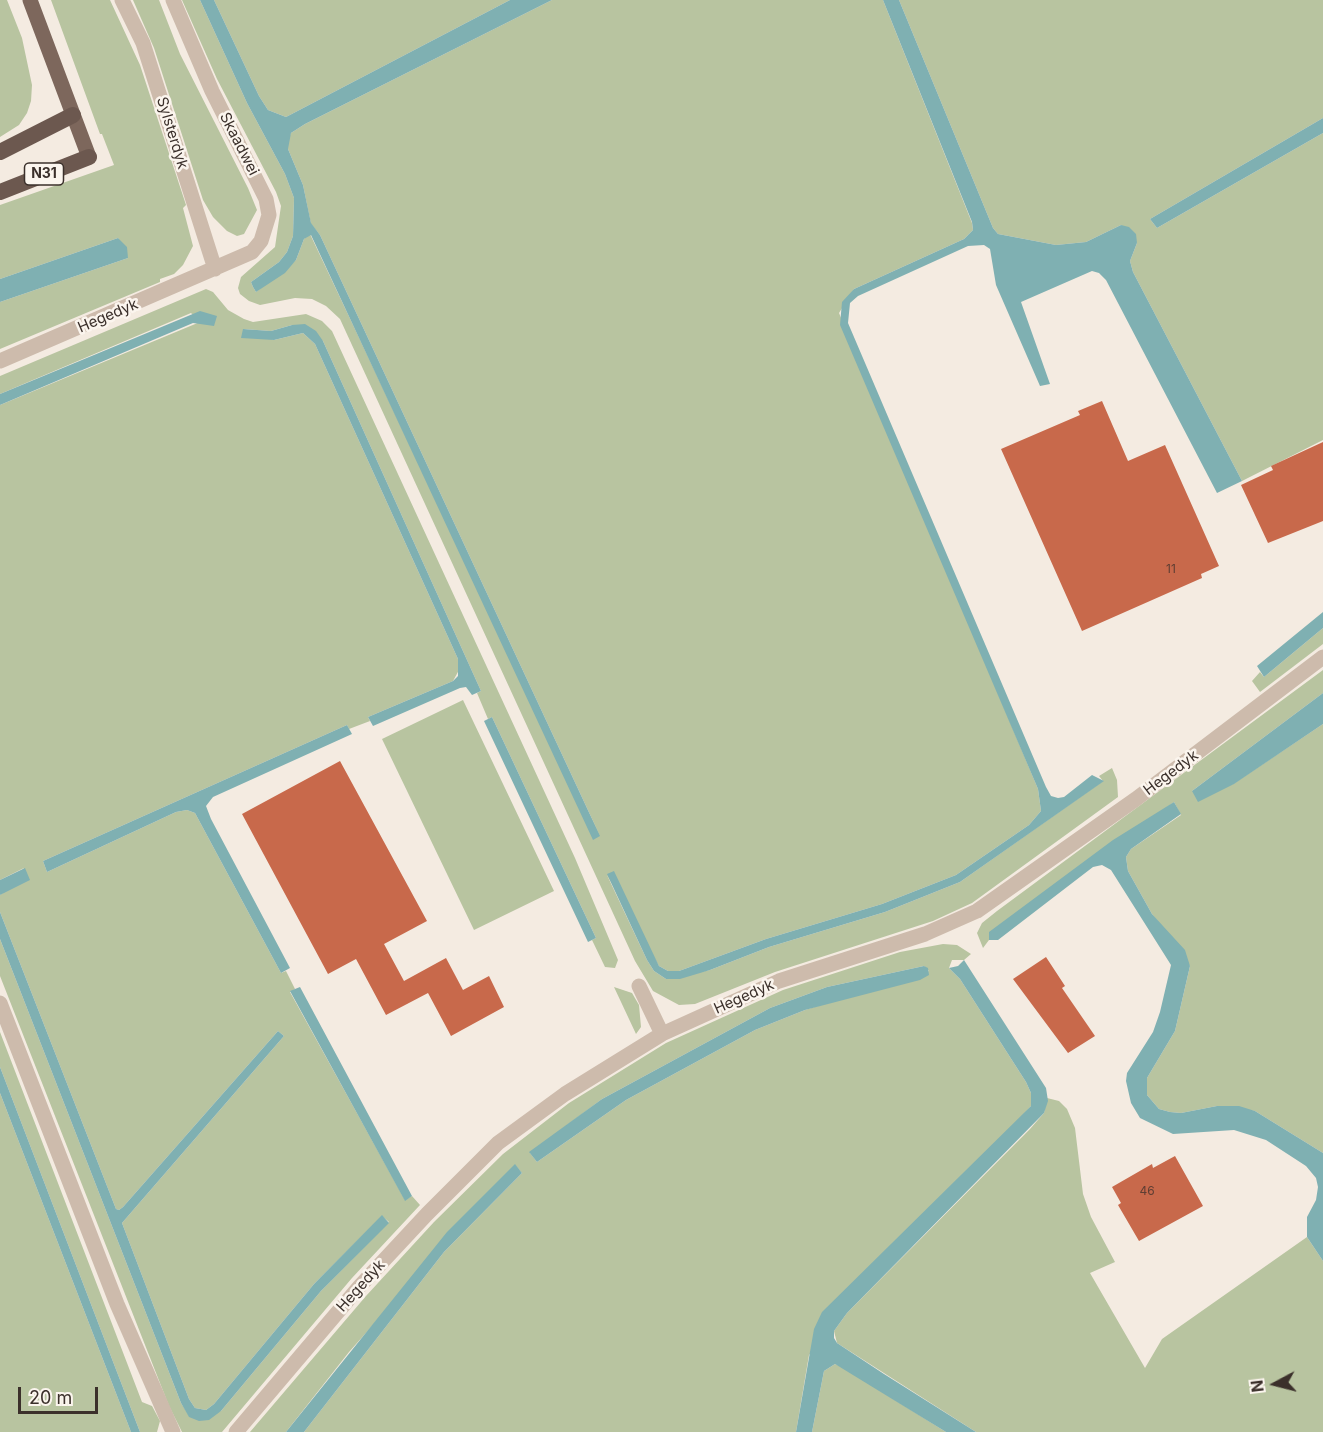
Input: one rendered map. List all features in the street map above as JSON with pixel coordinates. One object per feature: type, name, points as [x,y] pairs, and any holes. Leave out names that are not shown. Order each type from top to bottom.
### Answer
[{"type":"highway","name":"N31","points":[[0,152],[73,116]]},
{"type":"highway","name":"N31","points":[[0,192],[89,157]]},
{"type":"main road","points":[[30,0],[89,157]]},
{"type":"street","name":"Sylsterdyk","points":[[122,0],[143,43],[215,268]]},
{"type":"street","name":"Skaadwei","points":[[173,0],[183,27],[268,207],[269,215],[261,242],[252,252],[215,268]]},
{"type":"street","name":"Hegedyk","points":[[0,361],[215,268]]},
{"type":"street","name":"Hegedyk","points":[[236,1432],[359,1287],[427,1214],[498,1143],[565,1094],[662,1034],[779,981],[925,934],[976,911],[1145,792],[1323,657]]},
{"type":"street","points":[[639,986],[662,1034]]},
{"type":"street","points":[[0,1003],[117,1304],[173,1432]]},
{"type":"green space","points":[[0,0],[7,0],[22,38],[32,85],[31,101],[27,113],[19,125],[0,137]]},
{"type":"green space","points":[[51,0],[110,0],[140,65],[186,205],[183,208],[193,246],[183,265],[174,274],[160,279],[160,282],[0,349],[0,302],[128,258],[118,238],[0,279],[0,205],[114,165],[102,134],[100,134]]},
{"type":"green space","points":[[133,0],[159,0],[180,54],[257,210],[244,234],[237,236],[227,231],[213,217],[203,200],[154,48]]},
{"type":"green space","points":[[182,0],[200,0],[247,103],[285,174],[294,198],[293,236],[287,252],[279,262],[251,282],[253,287],[256,292],[296,260],[304,239],[310,234],[457,545],[600,836],[320,235],[311,224],[303,185],[288,149],[288,140],[291,133],[305,124],[552,0],[883,0],[973,230],[964,239],[854,289],[839,313],[1038,789],[1041,811],[1029,825],[956,875],[882,904],[766,939],[679,971],[668,971],[659,966],[607,875],[647,960],[654,971],[666,979],[710,970],[769,947],[885,912],[960,882],[1103,781],[1099,776],[1112,768],[1117,780],[1118,797],[972,903],[933,921],[775,972],[695,1004],[679,1005],[653,991],[635,961],[340,319],[326,306],[312,299],[295,298],[260,305],[240,294],[238,288],[241,277],[275,247],[281,206],[276,192],[217,79]]},
{"type":"green space","points":[[214,0],[510,0],[286,117],[268,110],[259,96]]},
{"type":"green space","points":[[899,0],[1323,0],[1323,118],[1150,219],[1157,228],[1323,133],[1323,440],[1242,481],[1133,272],[1130,261],[1137,243],[1121,225],[1086,242],[1056,245],[998,234],[993,228]]},
{"type":"green space","points":[[206,289],[213,292],[228,310],[253,322],[306,314],[322,321],[332,331],[575,858],[618,960],[615,968],[605,967],[592,940],[596,938],[492,717],[488,719],[477,693],[481,691],[323,341],[292,325],[271,331],[243,329],[274,340],[303,333],[315,344],[458,659],[459,670],[453,681],[368,717],[370,721],[349,729],[347,725],[43,861],[47,872],[176,812],[187,810],[195,813],[281,973],[286,971],[295,989],[290,992],[405,1200],[412,1196],[420,1205],[352,1278],[222,1432],[182,1432],[169,1406],[0,976],[0,939],[181,1403],[190,1417],[221,1411],[321,1291],[389,1222],[382,1216],[314,1284],[214,1404],[206,1410],[195,1408],[189,1399],[122,1223],[284,1036],[278,1031],[123,1207],[116,1209],[0,912],[0,895],[7,890],[24,868],[0,880],[0,405],[200,322],[191,313],[0,394],[0,376]]},
{"type":"green space","points":[[1323,628],[1323,644],[1260,692],[1252,681],[1260,672],[1264,677]]},
{"type":"green space","points":[[1323,670],[1323,693],[1192,791],[1233,784],[1323,724],[1323,1153],[1255,1111],[1217,1106],[1181,1113],[1170,1112],[1159,1109],[1147,1095],[1147,1078],[1175,1031],[1190,966],[1152,914],[1128,871],[1126,857],[1131,849],[1181,815],[1174,802],[989,940],[983,948],[977,933],[982,923],[997,911]]},
{"type":"green space","points":[[463,700],[554,891],[474,930],[382,739]]},
{"type":"green space","points":[[943,944],[957,945],[971,954],[964,960],[952,960],[949,968],[960,979],[1026,1082],[1031,1093],[1031,1106],[809,1355],[796,1432],[304,1432],[444,1252],[522,1173],[515,1165],[349,1352],[286,1432],[250,1432],[366,1296],[434,1222],[503,1154],[569,1103],[666,1043],[783,990],[900,952]],"holes":[[[924,966],[929,971],[805,1010],[755,1030],[626,1100],[537,1162],[530,1153],[602,1099],[770,1008],[827,987]]]},
{"type":"green space","points":[[614,987],[632,993],[639,1005],[641,1027],[636,1034]]},
{"type":"green space","points":[[0,1032],[142,1402],[152,1406],[160,1421],[157,1432],[140,1432],[0,1067]]},
{"type":"green space","points":[[0,1093],[131,1432],[0,1432]]},
{"type":"green space","points":[[1047,1098],[1059,1101],[1067,1109],[1075,1128],[1083,1194],[1091,1217],[1115,1262],[1090,1273],[1145,1368],[1162,1339],[1307,1237],[1323,1261],[1323,1432],[976,1432],[837,1343],[834,1331],[847,1313],[1030,1129],[1044,1113]]},
{"type":"green space","points":[[835,1364],[946,1432],[812,1432],[824,1371]]},
{"type":"water","points":[[200,0],[214,0],[259,96],[268,110],[286,117],[510,0],[552,0],[305,124],[291,133],[288,149],[303,185],[311,223],[320,235],[600,836],[593,840],[311,235],[304,239],[296,260],[285,273],[256,292],[253,287],[251,282],[279,262],[287,252],[293,236],[294,198],[285,174],[247,103]]},
{"type":"water","points":[[883,0],[899,0],[993,228],[998,234],[1056,245],[1086,242],[1121,225],[1129,227],[1136,234],[1137,243],[1130,261],[1133,272],[1242,481],[1217,493],[1106,280],[1099,273],[1092,271],[1021,302],[1050,384],[1040,386],[996,285],[990,249],[984,245],[968,246],[858,296],[850,303],[848,323],[1046,787],[1051,796],[1058,798],[1064,797],[1092,775],[1104,781],[960,882],[885,912],[769,947],[710,970],[680,979],[666,979],[654,971],[647,960],[607,874],[614,871],[659,966],[668,971],[679,971],[766,939],[882,904],[956,875],[1029,825],[1041,811],[1038,789],[840,325],[842,302],[854,289],[964,239],[973,230],[972,222]]},
{"type":"water","points":[[1323,118],[1323,133],[1157,228],[1150,219]]},
{"type":"water","points":[[118,238],[127,247],[128,258],[0,302],[0,279]]},
{"type":"water","points":[[200,311],[217,316],[214,326],[193,323],[0,405],[0,394]]},
{"type":"water","points":[[305,324],[316,331],[323,341],[481,691],[472,695],[466,687],[460,688],[373,726],[368,717],[453,681],[458,676],[458,659],[315,344],[303,333],[274,340],[241,338],[243,329],[271,331]]},
{"type":"water","points":[[1323,612],[1323,628],[1264,677],[1257,666]]},
{"type":"water","points":[[1323,693],[1323,724],[1234,784],[1198,802],[1192,791]]},
{"type":"water","points":[[492,717],[596,938],[588,942],[484,721]]},
{"type":"water","points":[[347,725],[352,734],[213,797],[206,806],[290,968],[281,973],[195,813],[187,810],[176,812],[47,872],[43,861]]},
{"type":"water","points":[[1174,802],[1181,814],[1131,849],[1126,857],[1128,871],[1152,914],[1185,950],[1190,966],[1175,1031],[1147,1078],[1147,1095],[1159,1109],[1170,1112],[1181,1113],[1217,1106],[1239,1106],[1255,1111],[1323,1153],[1323,1261],[1307,1237],[1307,1217],[1316,1200],[1318,1187],[1316,1178],[1306,1166],[1266,1140],[1234,1130],[1173,1134],[1140,1118],[1131,1103],[1126,1081],[1127,1073],[1153,1032],[1171,965],[1111,870],[1102,865],[1093,867],[998,940],[989,940],[989,932],[1113,840]]},
{"type":"water","points":[[25,868],[30,880],[0,895],[0,880]]},
{"type":"water","points":[[0,912],[116,1209],[123,1207],[278,1031],[284,1036],[122,1223],[189,1399],[195,1408],[206,1410],[214,1404],[314,1284],[382,1215],[389,1223],[321,1291],[221,1411],[209,1420],[199,1421],[189,1417],[181,1403],[0,939]]},
{"type":"water","points":[[964,960],[1046,1088],[1048,1101],[1044,1113],[847,1313],[834,1331],[834,1338],[837,1343],[976,1432],[946,1432],[835,1364],[824,1371],[812,1432],[796,1432],[814,1329],[822,1312],[1031,1106],[1031,1093],[1026,1082],[960,979],[949,968],[958,966]]},
{"type":"water","points":[[924,966],[928,968],[929,975],[920,980],[805,1010],[755,1030],[626,1100],[537,1162],[529,1152],[602,1099],[770,1008],[827,987]]},
{"type":"water","points":[[300,987],[412,1196],[405,1201],[290,991]]},
{"type":"water","points":[[0,1067],[140,1432],[131,1432],[0,1093]]},
{"type":"water","points":[[515,1164],[522,1173],[444,1252],[304,1432],[286,1432],[447,1232]]},
{"type":"building","points":[[1102,401],[1128,461],[1165,445],[1219,566],[1201,574],[1202,578],[1082,631],[1001,449],[1080,415],[1078,411]]},
{"type":"building","points":[[1323,442],[1323,521],[1268,543],[1241,485],[1273,470],[1271,466]]},
{"type":"building","points":[[340,761],[427,921],[384,944],[404,981],[446,958],[463,990],[489,976],[504,1007],[451,1036],[428,993],[386,1015],[356,959],[328,974],[242,814]]},
{"type":"building","points":[[1046,957],[1065,986],[1062,988],[1095,1036],[1068,1053],[1013,979]]},
{"type":"building","points":[[1175,1156],[1203,1206],[1139,1241],[1118,1205],[1121,1203],[1112,1187],[1152,1164],[1153,1168]]}]
